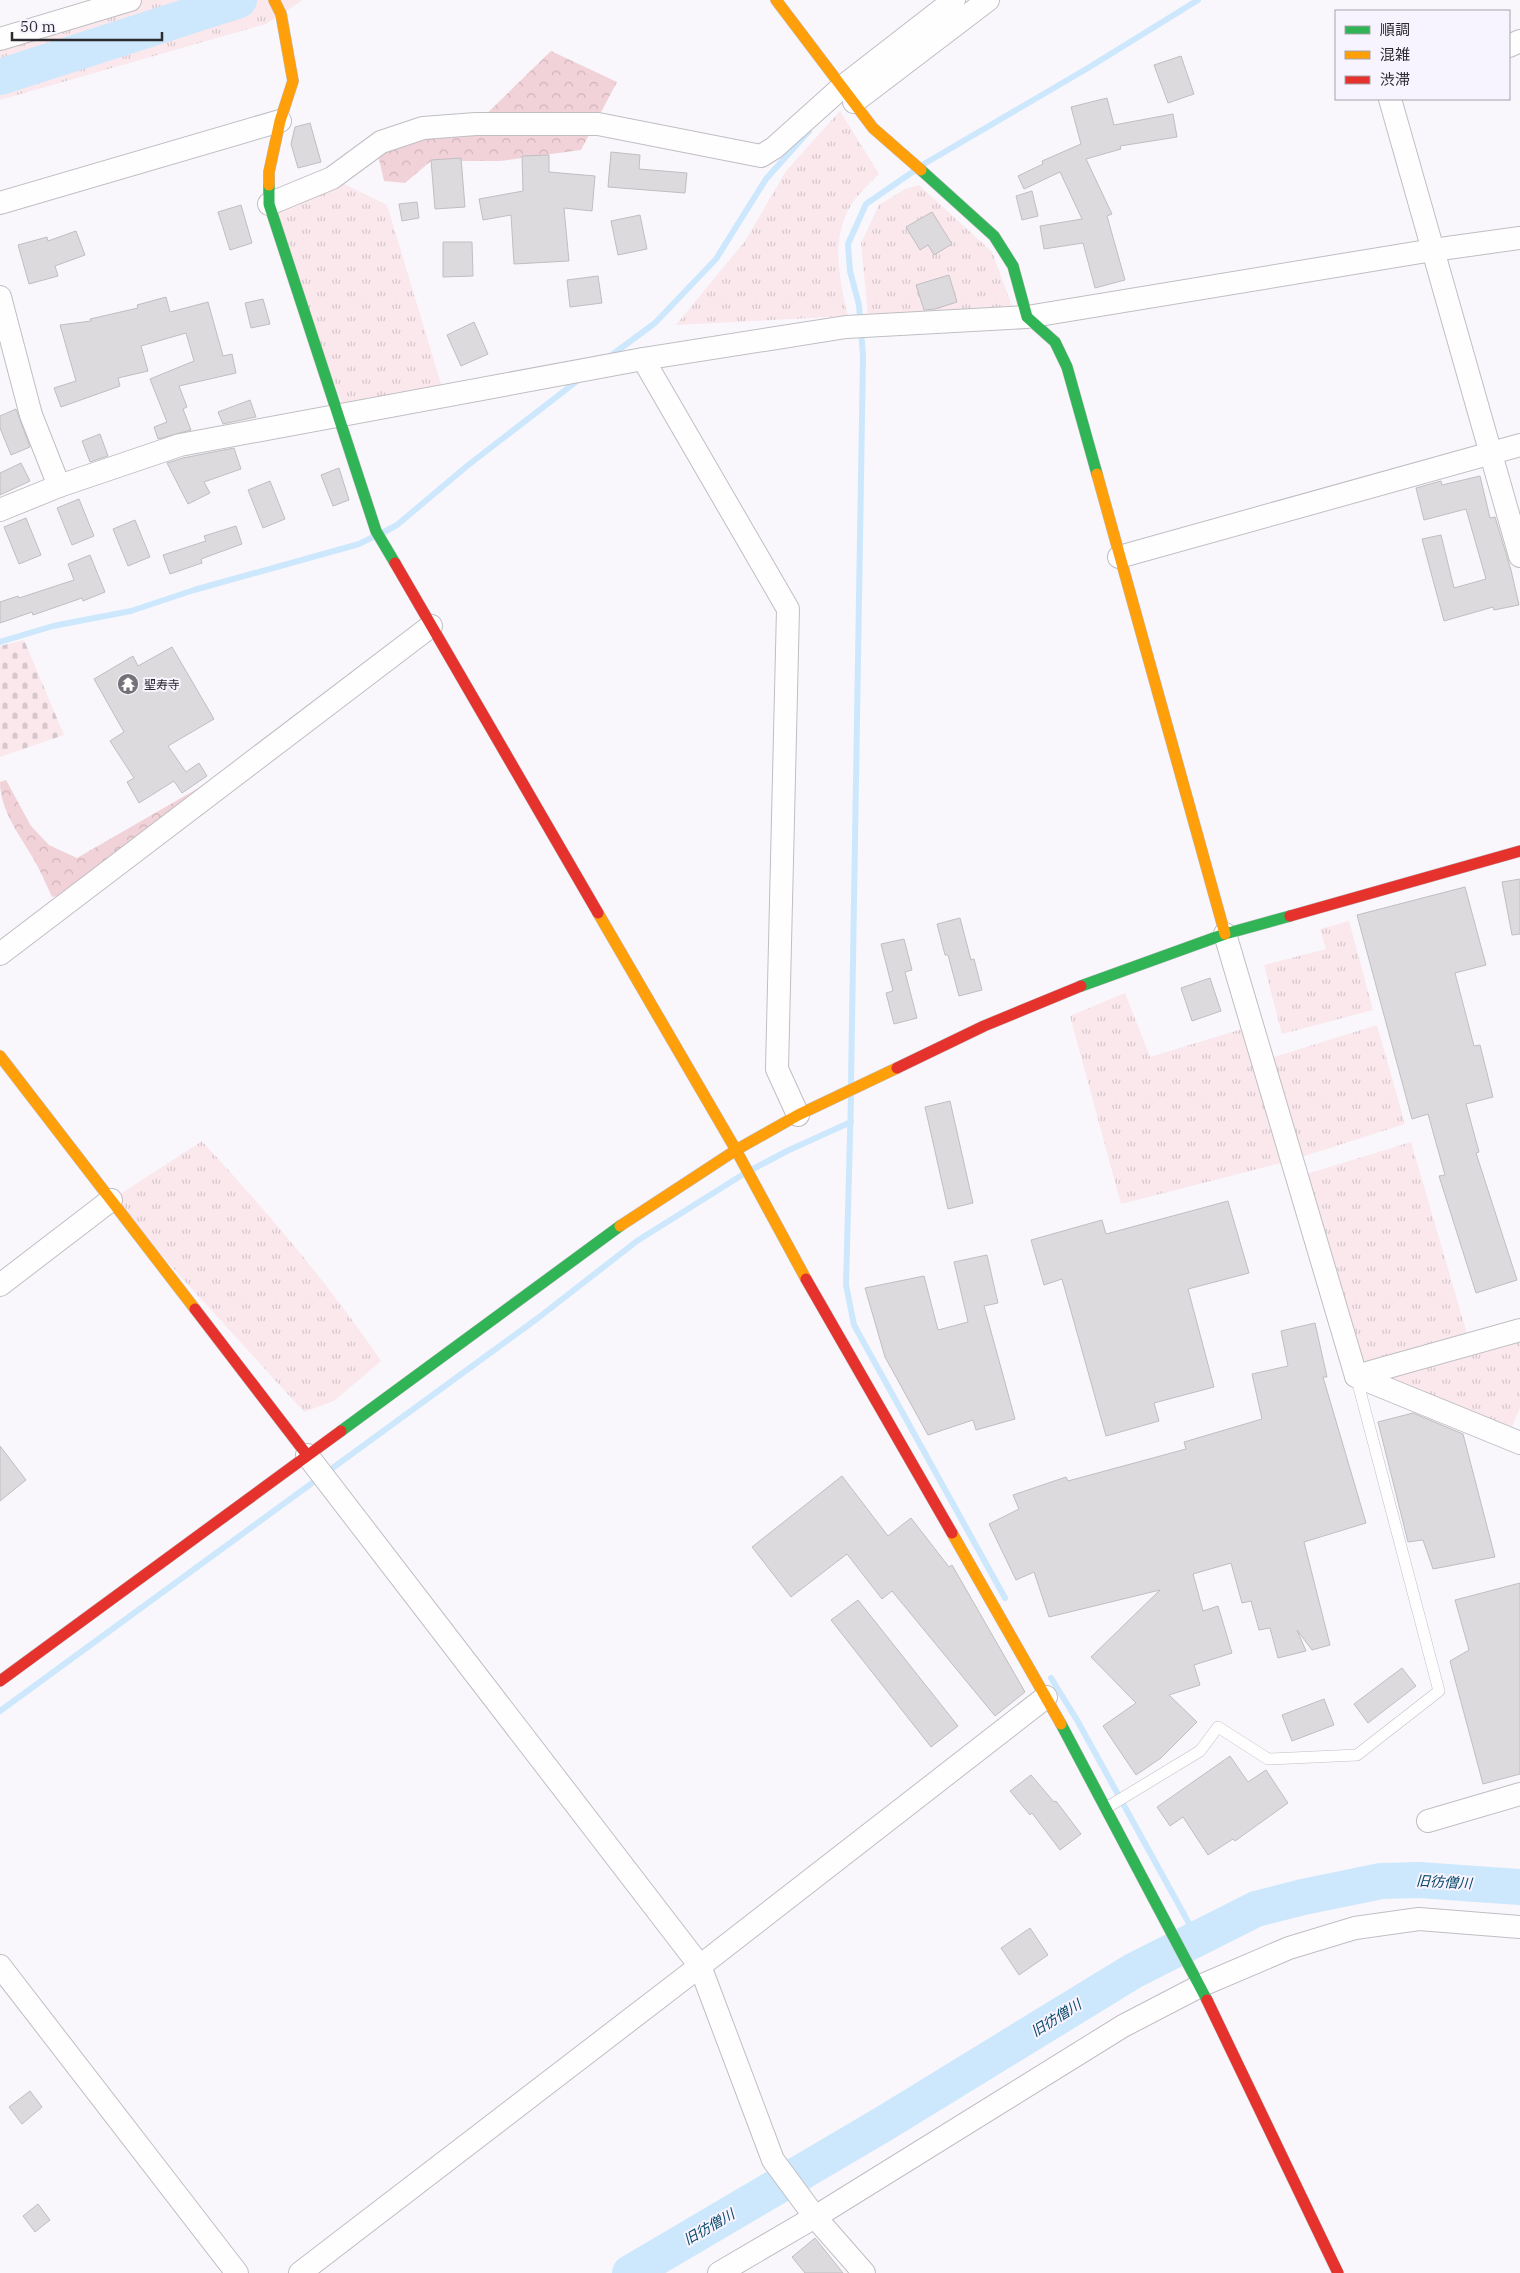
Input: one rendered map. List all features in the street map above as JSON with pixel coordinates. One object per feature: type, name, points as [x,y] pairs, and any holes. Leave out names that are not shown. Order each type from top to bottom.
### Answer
[{"type":"street","points":[[0,39],[130,0]]},
{"type":"street","points":[[274,0],[281,14],[293,81],[280,121],[268,172],[269,204],[376,531],[736,1150],[815,1294],[1046,1697],[1200,1986],[1338,2273]]},
{"type":"street","points":[[776,0],[873,128],[994,236],[1013,266],[1027,317],[1055,342],[1067,367],[1225,934],[1356,1376]]},
{"type":"street","points":[[848,95],[954,0]]},
{"type":"street","points":[[269,204],[332,178],[381,142],[422,128],[476,124],[598,124],[761,156],[988,0]]},
{"type":"street","points":[[1390,100],[1520,556]]},
{"type":"street","points":[[0,203],[280,121]]},
{"type":"street","points":[[0,510],[59,486],[180,445],[340,417],[643,359],[846,327],[1027,317],[1434,250],[1520,238]]},
{"type":"street","points":[[0,297],[31,415],[59,486]]},
{"type":"street","points":[[643,359],[788,608],[777,1069],[798,1115]]},
{"type":"street","points":[[1119,557],[1520,445]]},
{"type":"street","points":[[0,954],[431,626]]},
{"type":"street","points":[[0,1681],[622,1224],[736,1150],[798,1115],[984,1026],[1102,977],[1225,934],[1520,851]]},
{"type":"street","points":[[0,1056],[700,1966],[773,2160],[815,2217],[864,2273]]},
{"type":"street","points":[[0,1285],[110,1200]]},
{"type":"street","points":[[1356,1376],[1520,1330]]},
{"type":"street","points":[[1356,1376],[1520,1443]]},
{"type":"street","points":[[300,2273],[1046,1697]]},
{"type":"street","points":[[1428,1821],[1520,1794]]},
{"type":"street","points":[[719,2273],[815,2217],[1123,2026],[1200,1986],[1289,1948],[1355,1928],[1419,1920],[1520,1927]]},
{"type":"street","points":[[0,1966],[237,2273]]},
{"type":"lane","points":[[1105,1809],[1200,1751],[1218,1727],[1268,1759],[1357,1754],[1439,1691],[1356,1376]]},
{"type":"green space","points":[[143,0],[303,0],[266,24],[0,100],[0,40]]},
{"type":"green space","points":[[551,51],[617,82],[581,150],[500,161],[431,161],[405,183],[384,181],[376,146],[476,124]]},
{"type":"green space","points":[[840,111],[879,174],[855,199],[842,227],[838,256],[839,272],[848,316],[676,325],[745,241],[786,171]]},
{"type":"green space","points":[[332,178],[387,205],[445,397],[346,415],[269,204]]},
{"type":"green space","points":[[919,185],[992,252],[1013,309],[869,326],[861,243],[879,205],[905,189]]},
{"type":"green space","points":[[24,640],[64,735],[0,757],[0,646]]},
{"type":"green space","points":[[214,779],[65,895],[52,897],[36,863],[16,831],[7,812],[3,802],[0,782],[6,780],[31,826],[49,845],[77,858]]},
{"type":"green space","points":[[1349,921],[1373,1010],[1282,1034],[1264,965],[1326,949],[1320,929]]},
{"type":"green space","points":[[1125,993],[1150,1057],[1252,1026],[1271,1058],[1377,1025],[1405,1124],[1292,1160],[1121,1204],[1070,1016]]},
{"type":"green space","points":[[202,1141],[250,1194],[318,1275],[381,1361],[334,1401],[304,1412],[111,1200]]},
{"type":"green space","points":[[1411,1142],[1470,1344],[1356,1376],[1297,1177]]},
{"type":"green space","points":[[1520,1330],[1520,1408],[1507,1438],[1366,1380]]},
{"type":"building","points":[[1181,56],[1194,94],[1168,103],[1154,65]]},
{"type":"building","points":[[1107,98],[1114,125],[1173,114],[1177,137],[1120,146],[1121,149],[1086,159],[1112,214],[1107,216],[1125,280],[1095,288],[1083,243],[1044,249],[1040,226],[1082,219],[1060,172],[1024,189],[1018,176],[1043,164],[1042,161],[1081,144],[1071,107]]},
{"type":"building","points":[[310,123],[321,162],[298,168],[291,144],[295,127]]},
{"type":"building","points":[[611,152],[640,155],[639,169],[687,173],[685,193],[608,187]]},
{"type":"building","points":[[549,155],[549,172],[595,176],[592,211],[564,208],[569,261],[514,264],[511,215],[483,220],[479,199],[523,191],[522,156]]},
{"type":"building","points":[[461,158],[465,207],[435,209],[431,160]]},
{"type":"building","points":[[1032,191],[1038,216],[1022,220],[1016,196]]},
{"type":"building","points":[[417,202],[419,218],[402,221],[399,204]]},
{"type":"building","points":[[241,205],[252,243],[230,250],[218,212]]},
{"type":"building","points":[[932,212],[952,244],[934,255],[928,245],[920,250],[906,227]]},
{"type":"building","points":[[640,215],[647,249],[618,255],[611,221]]},
{"type":"building","points":[[76,231],[85,255],[55,266],[58,276],[29,284],[18,245],[47,237],[48,241]]},
{"type":"building","points":[[443,242],[472,242],[473,276],[443,277]]},
{"type":"building","points":[[949,275],[957,302],[935,309],[924,310],[916,285]]},
{"type":"building","points":[[598,276],[602,303],[570,307],[567,280]]},
{"type":"building","points":[[166,297],[170,312],[208,302],[223,356],[232,354],[236,373],[179,386],[187,407],[183,409],[191,430],[158,439],[154,427],[167,422],[150,379],[194,361],[186,333],[141,346],[148,371],[118,378],[120,386],[61,407],[54,388],[76,381],[60,325],[91,321],[90,319],[138,308],[137,305]]},
{"type":"building","points":[[263,299],[270,324],[251,328],[245,303]]},
{"type":"building","points":[[474,322],[488,354],[461,366],[447,335]]},
{"type":"building","points":[[250,400],[256,417],[223,424],[218,412]]},
{"type":"building","points":[[16,409],[30,447],[11,455],[0,428],[0,416]]},
{"type":"building","points":[[100,434],[108,456],[90,462],[82,441]]},
{"type":"building","points":[[234,448],[241,469],[204,482],[210,493],[188,504],[167,463]]},
{"type":"building","points":[[21,463],[30,481],[0,495],[0,473]]},
{"type":"building","points":[[339,468],[349,500],[333,506],[321,475]]},
{"type":"building","points":[[1480,476],[1490,518],[1495,517],[1519,605],[1494,610],[1493,607],[1444,621],[1422,539],[1441,535],[1454,588],[1486,579],[1466,509],[1424,520],[1416,488],[1441,481],[1442,485]]},
{"type":"building","points":[[270,481],[285,519],[263,528],[248,490]]},
{"type":"building","points":[[79,499],[94,536],[72,545],[57,508]]},
{"type":"building","points":[[26,518],[41,555],[19,564],[4,527]]},
{"type":"building","points":[[135,520],[150,557],[128,566],[113,529]]},
{"type":"building","points":[[236,526],[242,544],[201,559],[202,563],[170,574],[163,555],[206,541],[204,536]]},
{"type":"building","points":[[90,555],[105,592],[83,601],[82,598],[33,615],[32,612],[0,623],[0,602],[18,596],[19,598],[74,580],[68,564]]},
{"type":"building","points":[[172,647],[214,719],[168,746],[186,772],[199,763],[207,776],[182,793],[174,781],[139,803],[127,782],[134,778],[110,741],[124,732],[94,679],[133,656],[138,666]]},
{"type":"building","points":[[1520,879],[1520,934],[1512,935],[1502,882]]},
{"type":"building","points":[[1465,887],[1486,965],[1455,973],[1474,1046],[1480,1045],[1493,1097],[1466,1104],[1479,1152],[1476,1153],[1517,1280],[1476,1293],[1439,1176],[1445,1175],[1428,1114],[1412,1119],[1357,915]]},
{"type":"building","points":[[960,918],[971,960],[974,959],[982,990],[959,996],[937,924]]},
{"type":"building","points":[[904,939],[912,970],[905,972],[917,1018],[894,1024],[886,993],[893,991],[881,944]]},
{"type":"building","points":[[1210,978],[1221,1011],[1192,1021],[1181,988]]},
{"type":"building","points":[[950,1101],[973,1203],[948,1209],[925,1107]]},
{"type":"building","points":[[1228,1201],[1249,1273],[1188,1289],[1214,1387],[1154,1403],[1159,1421],[1106,1436],[1062,1279],[1044,1285],[1031,1240],[1102,1220],[1106,1234]]},
{"type":"building","points":[[987,1255],[998,1303],[984,1306],[1015,1419],[976,1430],[973,1420],[928,1435],[885,1357],[865,1288],[924,1276],[938,1330],[968,1322],[954,1262]]},
{"type":"building","points":[[1315,1323],[1327,1377],[1323,1377],[1366,1523],[1304,1542],[1330,1645],[1312,1650],[1297,1630],[1306,1651],[1278,1658],[1270,1628],[1259,1630],[1251,1601],[1242,1603],[1231,1563],[1193,1574],[1203,1611],[1218,1606],[1232,1653],[1194,1665],[1200,1685],[1169,1695],[1197,1722],[1161,1758],[1136,1775],[1103,1726],[1136,1703],[1091,1657],[1160,1590],[1049,1617],[1034,1572],[1016,1580],[989,1524],[1019,1509],[1013,1495],[1066,1477],[1068,1481],[1186,1449],[1184,1442],[1262,1419],[1252,1374],[1288,1366],[1281,1331]]},
{"type":"building","points":[[1413,1413],[1463,1434],[1495,1557],[1433,1569],[1423,1540],[1408,1542],[1378,1422]]},
{"type":"building","points":[[0,1446],[26,1480],[0,1501]]},
{"type":"building","points":[[842,1476],[888,1536],[911,1518],[949,1567],[952,1565],[1025,1692],[995,1716],[892,1591],[882,1599],[847,1554],[791,1597],[752,1547]]},
{"type":"building","points":[[1520,1583],[1520,1774],[1483,1784],[1450,1661],[1469,1650],[1455,1600]]},
{"type":"building","points":[[858,1600],[958,1726],[931,1747],[831,1620]]},
{"type":"building","points":[[1402,1668],[1416,1686],[1368,1723],[1354,1704]]},
{"type":"building","points":[[1324,1699],[1334,1725],[1292,1741],[1282,1715]]},
{"type":"building","points":[[1230,1756],[1248,1782],[1266,1770],[1288,1803],[1235,1841],[1233,1839],[1208,1855],[1183,1817],[1170,1826],[1157,1807]]},
{"type":"building","points":[[1031,1775],[1054,1802],[1056,1801],[1081,1834],[1060,1850],[1032,1813],[1030,1815],[1010,1791]]},
{"type":"building","points":[[1030,1928],[1048,1955],[1019,1975],[1001,1948]]},
{"type":"building","points":[[30,2091],[42,2107],[22,2124],[9,2107]]},
{"type":"building","points":[[38,2204],[50,2220],[35,2232],[23,2216]]},
{"type":"building","points":[[815,2238],[843,2273],[805,2273],[792,2257]]},
{"type":"waterway","points":[[0,77],[239,0]]},
{"type":"waterway","points":[[924,164],[1088,68],[1198,0]]},
{"type":"waterway","points":[[609,357],[655,323],[716,259],[766,179],[809,131]]},
{"type":"waterway","points":[[851,1083],[863,356],[859,305],[850,271],[848,244],[866,204],[914,171]]},
{"type":"waterway","points":[[384,532],[397,525],[467,466],[581,378]]},
{"type":"waterway","points":[[0,642],[53,626],[131,611],[194,590],[359,544],[373,537]]},
{"type":"waterway","points":[[851,1098],[846,1285],[854,1325],[1005,1598]]},
{"type":"waterway","points":[[753,1169],[787,1151],[851,1122]]},
{"type":"waterway","points":[[0,1711],[538,1318],[637,1241],[742,1175]]},
{"type":"waterway","points":[[1051,1678],[1077,1720],[1197,1938]]},
{"type":"waterway","name":"旧彷僧川","points":[[630,2273],[885,2123],[1133,1971],[1256,1909],[1381,1881],[1419,1880],[1520,1887]]},
{"type":"traffic: fast","points":[[921,170],[994,236],[1013,266],[1027,317],[1055,342],[1067,367],[1097,474]]},
{"type":"traffic: fast","points":[[269,185],[269,204],[376,531],[395,563]]},
{"type":"traffic: fast","points":[[1081,986],[1225,934],[1290,916]]},
{"type":"traffic: fast","points":[[341,1431],[620,1226]]},
{"type":"traffic: fast","points":[[1061,1724],[1207,2000]]},
{"type":"traffic: slow","points":[[269,185],[269,172],[280,121],[293,81],[281,14],[274,0]]},
{"type":"traffic: slow","points":[[776,0],[873,128],[921,170]]},
{"type":"traffic: slow","points":[[1097,474],[1225,934]]},
{"type":"traffic: slow","points":[[598,913],[736,1150],[806,1279]]},
{"type":"traffic: slow","points":[[0,1056],[195,1309]]},
{"type":"traffic: slow","points":[[620,1226],[736,1150],[798,1115],[897,1068]]},
{"type":"traffic: slow","points":[[952,1533],[1061,1724]]},
{"type":"traffic: jam","points":[[395,563],[598,913]]},
{"type":"traffic: jam","points":[[1290,916],[1520,851]]},
{"type":"traffic: jam","points":[[897,1068],[984,1026],[1081,986]]},
{"type":"traffic: jam","points":[[806,1279],[952,1533]]},
{"type":"traffic: jam","points":[[195,1309],[307,1455]]},
{"type":"traffic: jam","points":[[0,1681],[341,1431]]},
{"type":"traffic: jam","points":[[1207,2000],[1338,2273]]},
{"type":"place","name":"聖寿寺","points":[[128,684]]}]
